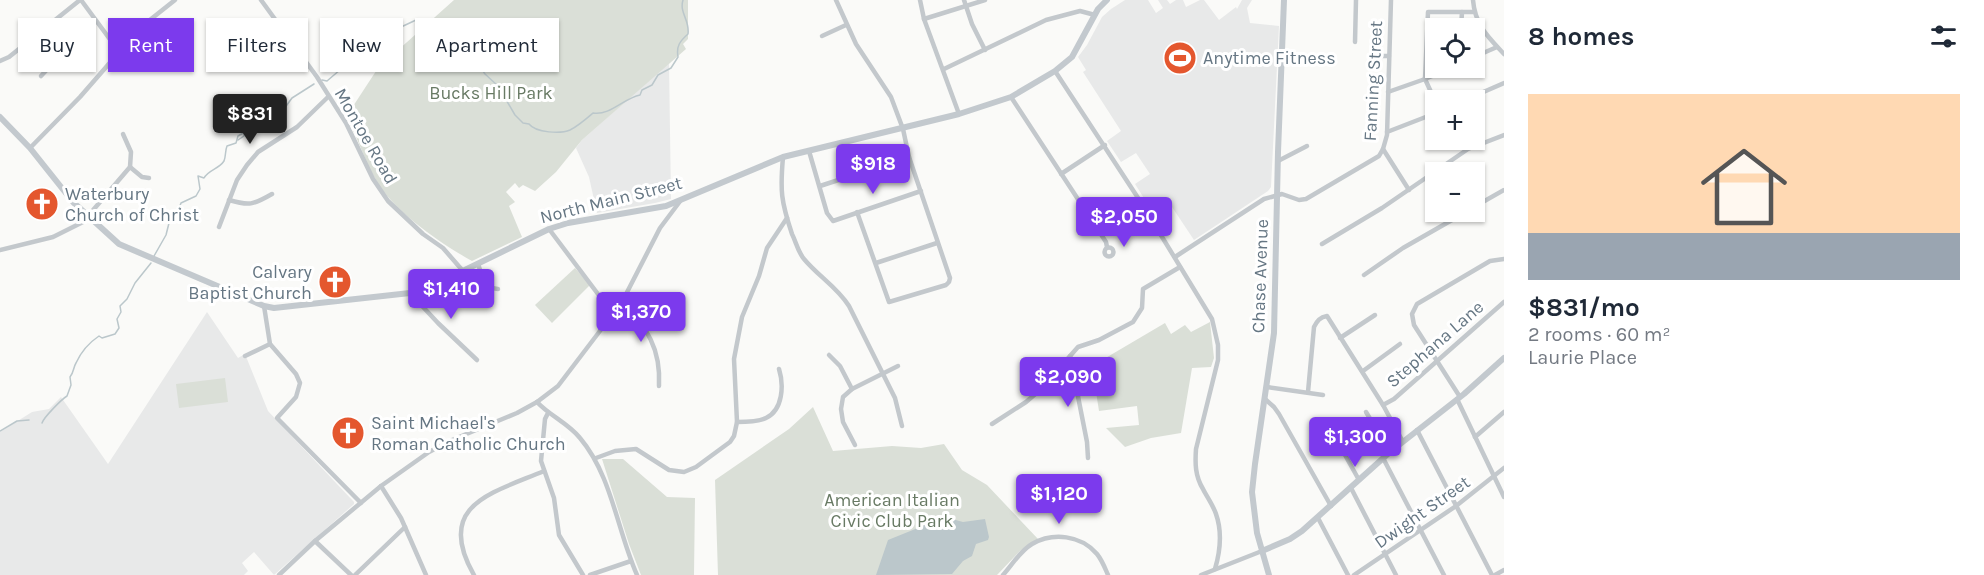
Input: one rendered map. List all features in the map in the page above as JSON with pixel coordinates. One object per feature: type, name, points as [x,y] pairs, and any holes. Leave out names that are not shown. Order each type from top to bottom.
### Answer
[{"type":"main road","name":"North Main Street","points":[[0,117],[30,148],[61,189],[119,244],[264,306],[274,308],[410,293],[436,284],[549,229],[568,223],[666,206],[783,157],[903,129],[1011,97],[1055,71],[1072,57],[1095,15],[1107,0]]},
{"type":"main road","name":"Chase Avenue","points":[[1269,575],[1254,516],[1252,492],[1274,333],[1284,0]]},
{"type":"main road","points":[[1262,551],[1290,539],[1318,518],[1383,458],[1459,398],[1504,358]]},
{"type":"street","points":[[57,18],[80,0],[108,37]]},
{"type":"street","points":[[152,18],[175,0]]},
{"type":"street","name":"Montoe Road","points":[[261,0],[273,18]]},
{"type":"street","points":[[836,0],[856,44],[891,97],[950,278],[949,282],[946,285],[889,302],[857,212]]},
{"type":"street","points":[[920,0],[924,19],[959,114]]},
{"type":"street","points":[[924,19],[965,3],[985,0]]},
{"type":"street","points":[[1355,42],[1356,0]]},
{"type":"street","name":"Fanning Street","points":[[1277,194],[1285,194],[1301,200],[1308,199],[1379,156],[1387,132],[1391,0]]},
{"type":"street","points":[[1473,0],[1474,12],[1482,30],[1504,54]]},
{"type":"street","points":[[965,3],[985,50]]},
{"type":"street","points":[[944,69],[1046,20],[1080,11],[1095,15]]},
{"type":"street","points":[[1430,90],[1425,79],[1428,12],[1474,12]]},
{"type":"street","points":[[1462,12],[1462,18]]},
{"type":"street","points":[[822,36],[846,25]]},
{"type":"street","points":[[1485,52],[1497,47]]},
{"type":"street","points":[[0,62],[18,50]]},
{"type":"street","points":[[1373,56],[1389,56]]},
{"type":"street","name":"Montoe Road","points":[[308,65],[346,123],[373,179],[388,201],[423,234],[443,248],[463,271]]},
{"type":"street","points":[[30,148],[108,66]]},
{"type":"street","points":[[1055,71],[1105,145],[1212,319],[1218,345],[1215,373],[1196,449],[1195,462],[1196,475],[1216,514],[1219,526],[1218,558],[1215,569]]},
{"type":"street","points":[[41,76],[45,72]]},
{"type":"street","points":[[1388,92],[1425,79]]},
{"type":"street","points":[[1485,91],[1504,83]]},
{"type":"street","points":[[219,227],[237,180],[258,152],[297,127],[328,97]]},
{"type":"street","points":[[1011,97],[1106,242],[1107,247]]},
{"type":"street","points":[[1381,106],[1388,107]]},
{"type":"street","points":[[1387,132],[1425,117]]},
{"type":"street","points":[[0,250],[53,237],[89,217],[130,167],[131,155],[123,134]]},
{"type":"street","points":[[1322,243],[1382,208],[1468,149],[1504,135]]},
{"type":"street","points":[[1061,174],[1105,145]]},
{"type":"street","points":[[1278,161],[1306,146]]},
{"type":"street","points":[[1383,149],[1408,190]]},
{"type":"street","points":[[809,151],[827,213],[832,221],[921,191]]},
{"type":"street","points":[[783,157],[780,185],[782,201],[798,250],[849,306],[895,398],[902,426]]},
{"type":"street","points":[[820,186],[909,157]]},
{"type":"street","points":[[130,167],[142,177],[149,178]]},
{"type":"street","points":[[1485,201],[1504,190]]},
{"type":"street","points":[[229,200],[251,204],[272,194]]},
{"type":"street","points":[[1175,257],[1260,201],[1277,194]]},
{"type":"street","points":[[279,575],[315,541],[381,486],[429,452],[517,413],[537,402],[558,386],[622,302],[660,228],[681,200]]},
{"type":"street","points":[[596,458],[615,451],[636,449],[669,470],[690,471],[730,442],[734,436],[736,422],[734,359],[742,317],[759,276],[766,248],[787,218]]},
{"type":"street","points":[[1364,275],[1403,248],[1448,222]]},
{"type":"street","points":[[549,229],[613,314]]},
{"type":"street","points":[[876,263],[937,243]]},
{"type":"street","points":[[1504,259],[1490,261],[1417,304],[1412,314],[1414,325],[1459,398],[1504,497]]},
{"type":"street","points":[[478,264],[486,283],[490,288],[498,289]]},
{"type":"street","points":[[992,424],[1040,390],[1078,347],[1099,340],[1132,322],[1142,308],[1143,289],[1180,267]]},
{"type":"street","points":[[410,293],[477,360]]},
{"type":"street","points":[[622,302],[640,321],[651,338],[657,358],[659,386]]},
{"type":"street","name":"Stephana Lane","points":[[1383,405],[1394,399],[1504,302]]},
{"type":"street","points":[[264,306],[270,344],[296,374],[300,383],[296,397],[277,418],[361,503]]},
{"type":"street","points":[[1340,338],[1375,315]]},
{"type":"street","points":[[1308,392],[1314,327],[1316,321],[1327,316],[1363,371],[1403,442]]},
{"type":"street","points":[[245,356],[270,344]]},
{"type":"street","points":[[1363,371],[1400,344]]},
{"type":"street","points":[[829,355],[840,366],[852,389]]},
{"type":"street","points":[[1070,356],[1088,458]]},
{"type":"street","points":[[855,446],[843,422],[841,409],[843,397],[852,389],[898,366]]},
{"type":"street","points":[[736,422],[765,419],[778,407],[782,380],[779,369]]},
{"type":"street","points":[[1267,387],[1323,395]]},
{"type":"street","points":[[1265,399],[1279,414],[1331,506]]},
{"type":"street","points":[[537,402],[548,413],[567,424],[596,458],[637,575]]},
{"type":"street","points":[[1366,412],[1390,452]]},
{"type":"street","points":[[1475,437],[1504,412]]},
{"type":"street","points":[[548,413],[545,419],[541,454],[544,471],[554,498],[559,535],[583,575]]},
{"type":"street","points":[[1418,430],[1494,575],[1504,570]]},
{"type":"street","points":[[1335,437],[1359,480]]},
{"type":"street","points":[[1383,458],[1444,575]]},
{"type":"street","name":"Dwight Street","points":[[1354,575],[1456,506],[1504,468]]},
{"type":"street","points":[[474,575],[461,547],[460,532],[466,515],[474,503],[486,495],[544,471]]},
{"type":"street","points":[[381,486],[405,527],[426,575]]},
{"type":"street","points":[[1351,488],[1396,575]]},
{"type":"street","points":[[1318,518],[1348,575]]},
{"type":"street","points":[[315,541],[353,575],[405,527]]},
{"type":"street","points":[[1003,575],[1022,552],[1031,545],[1040,540],[1057,537],[1075,540],[1090,548],[1101,560],[1108,575]]},
{"type":"street","points":[[1201,575],[1262,551]]},
{"type":"street","points":[[590,575],[631,561]]},
{"type":"shaded area","points":[[1125,0],[1148,0],[1156,13],[1163,8],[1158,0],[1167,0],[1170,4],[1176,0],[1183,0],[1186,7],[1204,0],[1219,20],[1236,7],[1237,9],[1242,0],[1252,0],[1247,8],[1250,23],[1279,26],[1271,187],[1194,240],[1170,204],[1154,214],[1135,184],[1150,174],[1136,153],[1121,162],[1107,141],[1121,131],[1083,72],[1086,70],[1078,57],[1102,17]]},
{"type":"shaded area","points":[[669,63],[671,199],[597,213],[589,177],[576,148],[582,140]]},
{"type":"shaded area","points":[[207,312],[238,358],[245,354],[268,411],[354,504],[274,575],[254,552],[242,563],[248,571],[244,575],[0,575],[0,432],[32,412],[49,409],[61,397],[108,464]]},
{"type":"shaded area","points":[[945,517],[963,522],[985,519],[988,540],[976,544],[972,556],[963,561],[952,574],[876,575],[888,540]]},
{"type":"green space","name":"Bucks Hill Park","points":[[454,0],[688,0],[688,39],[683,44],[686,49],[582,140],[556,172],[535,191],[523,185],[519,188],[515,183],[506,192],[515,202],[509,206],[522,237],[472,261],[432,236],[394,204],[372,172],[346,117],[375,72],[403,72],[403,46],[415,35],[415,72],[559,72],[559,18],[434,18]]},
{"type":"green space","points":[[575,268],[590,285],[552,323],[535,305]]},
{"type":"green space","points":[[1210,322],[1214,358],[1211,367],[1192,368],[1181,433],[1151,438],[1125,447],[1106,428],[1139,425],[1137,406],[1099,411],[1092,366],[1165,323],[1171,334],[1185,325],[1191,332]]},
{"type":"green space","points":[[225,378],[228,402],[179,408],[176,384]]},
{"type":"green space","name":"American Italian Civic Club Park","points":[[813,407],[833,451],[892,446],[921,448],[944,444],[962,470],[987,485],[1038,539],[1020,551],[997,575],[718,575],[715,480],[789,429]]},
{"type":"green space","points":[[602,459],[623,459],[667,497],[695,498],[694,575],[641,575]]},
{"type":"waterway","points":[[484,72],[498,86],[515,115],[523,123],[543,131],[566,131],[593,113],[605,112],[640,95],[642,90],[652,85],[658,75],[671,68],[678,57],[679,44],[688,34],[688,25],[682,9],[683,0]]},
{"type":"waterway","points":[[322,80],[327,81],[348,63],[365,32],[370,29],[382,36],[415,20]]},
{"type":"waterway","points":[[154,256],[181,203],[196,196],[200,189],[198,176],[204,178],[222,164],[227,146],[236,143],[238,136],[260,117],[265,114],[281,113],[292,98],[314,84]]},
{"type":"waterway","points":[[238,140],[244,136],[244,133]]},
{"type":"waterway","points":[[42,423],[53,408],[67,396],[71,385],[70,377],[86,348],[99,336],[102,338],[115,334],[119,328],[117,319],[121,312],[120,306],[151,263]]},
{"type":"waterway","points":[[0,431],[17,421],[29,420]]},
{"type":"place","name":"Anytime Fitness","points":[[1180,58]]},
{"type":"place","name":"Waterbury Church of Christ","points":[[42,204]]},
{"type":"place","name":"Calvary Baptist Church","points":[[335,282]]},
{"type":"place","name":"Saint Michael's Roman Catholic Church","points":[[348,433]]}]
